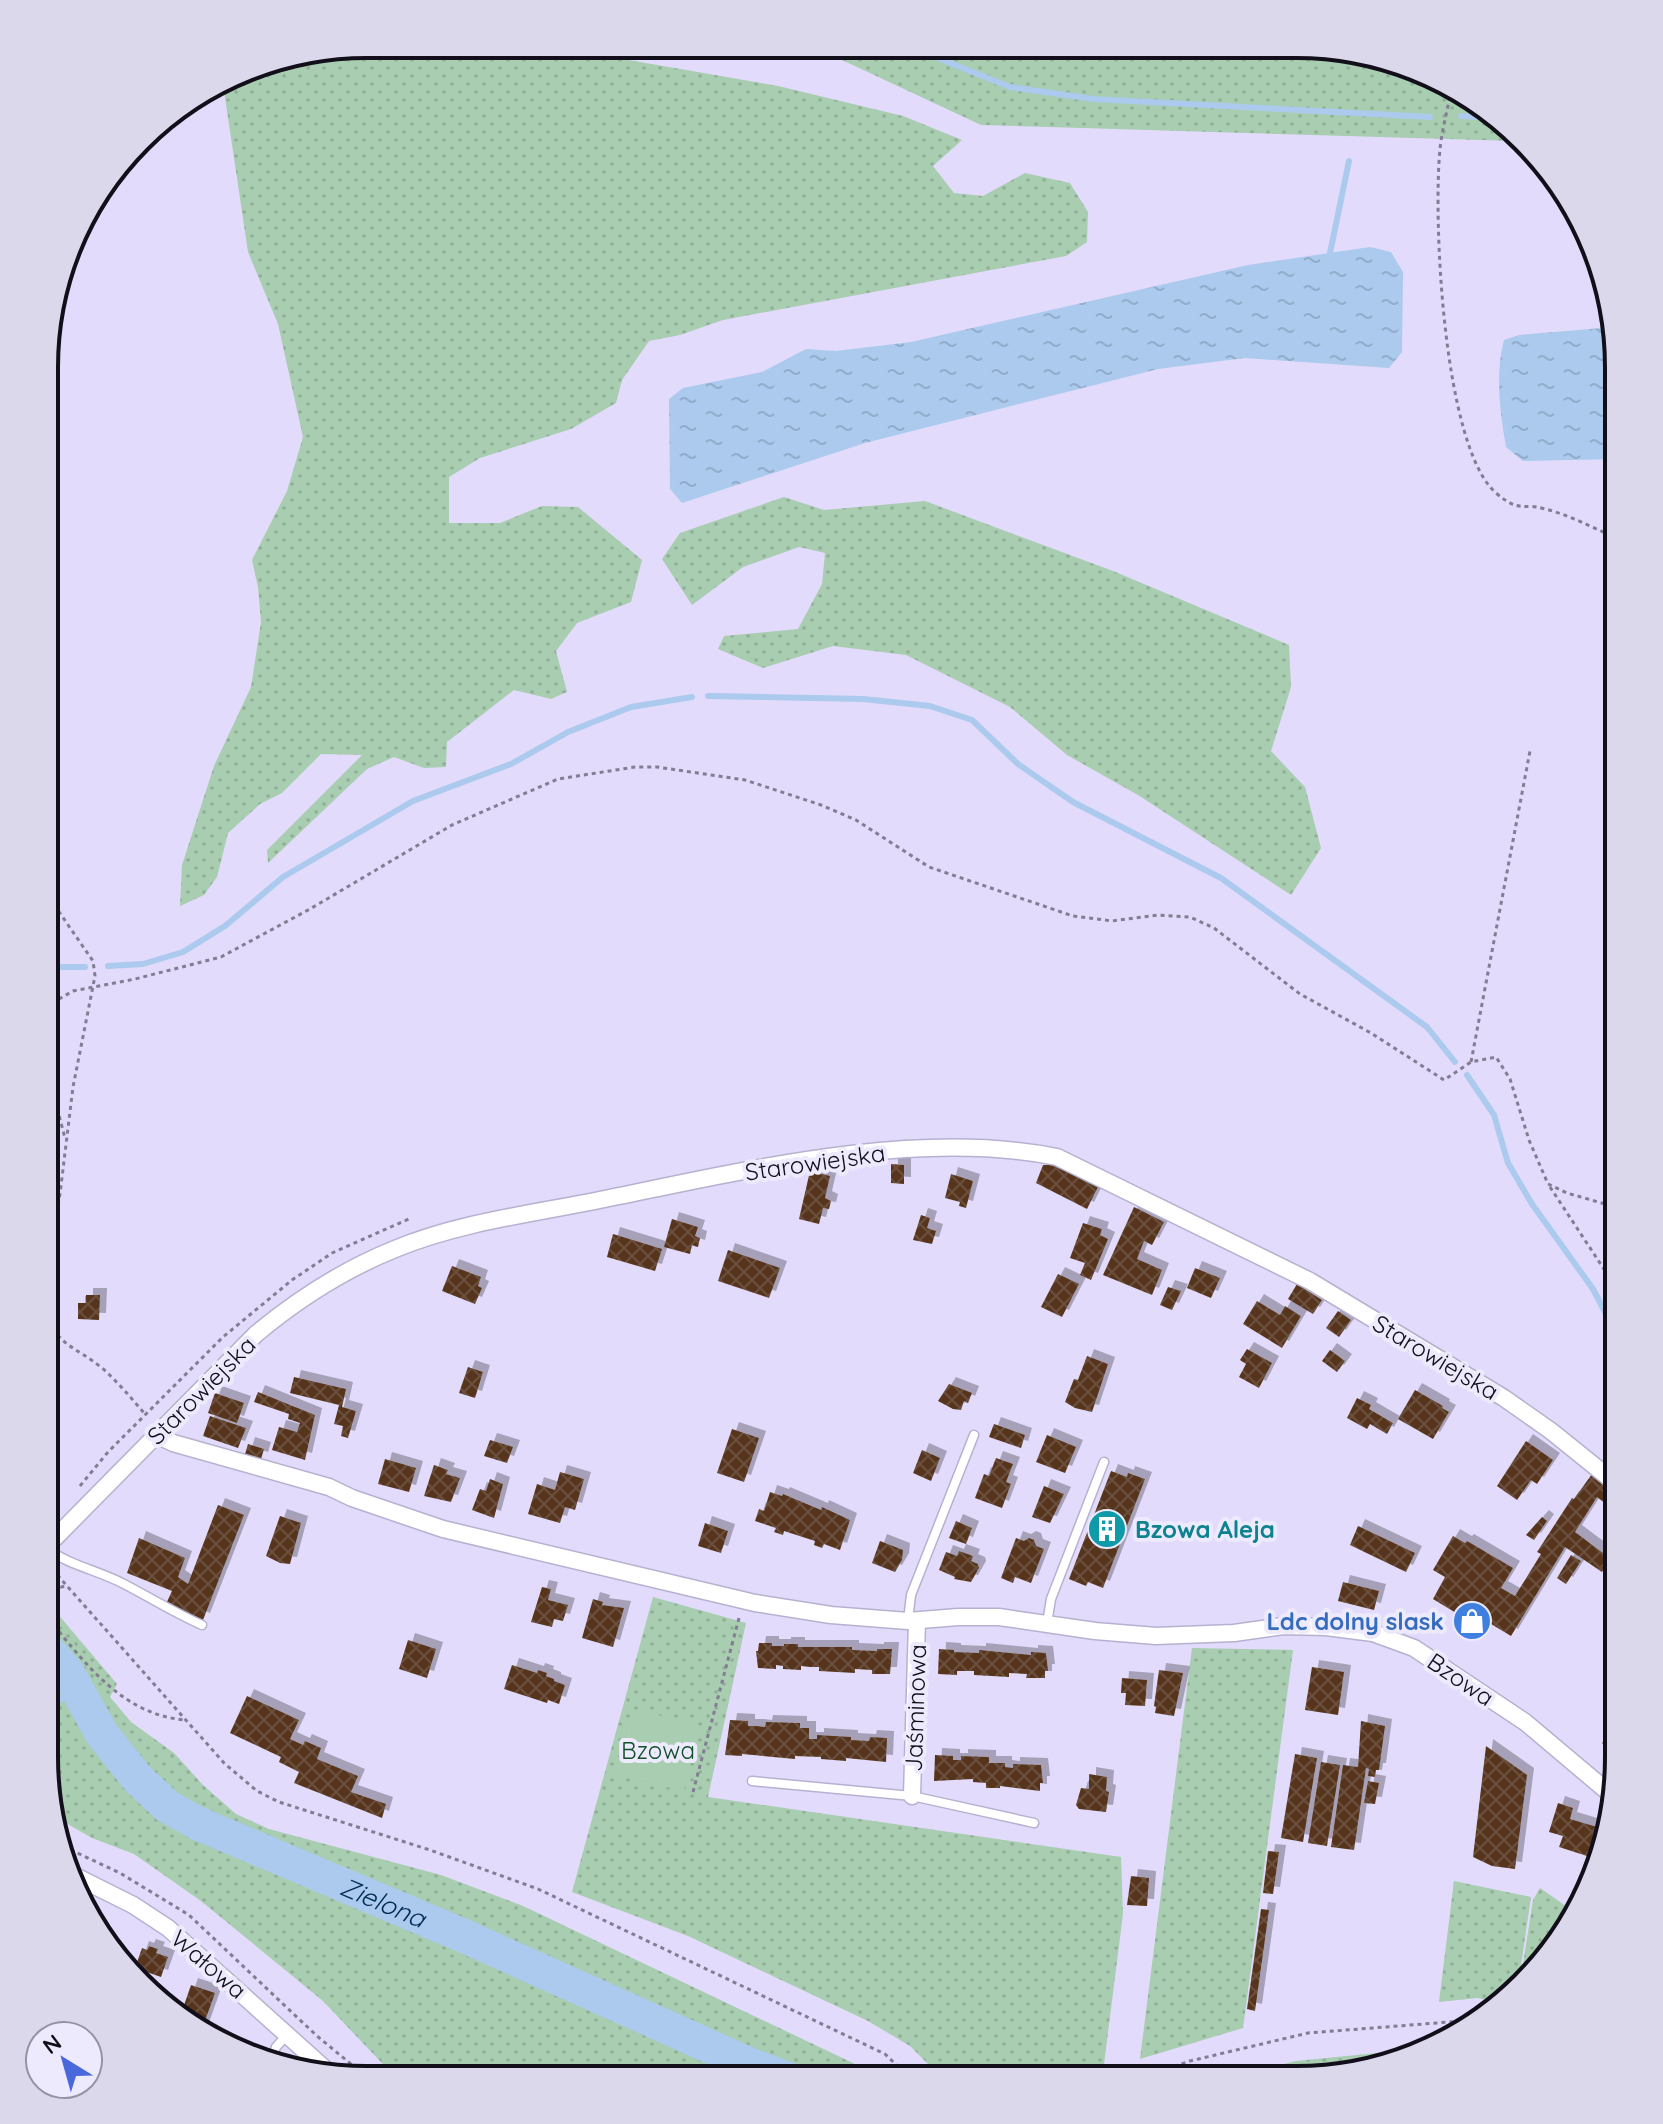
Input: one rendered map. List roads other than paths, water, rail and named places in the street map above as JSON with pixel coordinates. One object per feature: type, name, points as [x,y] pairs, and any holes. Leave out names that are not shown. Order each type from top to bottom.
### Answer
[{"type":"street","name":"Starowiejska","points":[[58,1535],[256,1334],[284,1311],[342,1274],[397,1248],[481,1223],[711,1178],[847,1154],[946,1148],[1034,1152],[1057,1157],[1266,1257],[1504,1398],[1605,1475]]},
{"type":"street","name":"Bzowa","points":[[156,1435],[173,1443],[329,1487],[443,1529],[743,1600],[831,1615],[912,1621],[999,1617],[1156,1636],[1234,1633],[1283,1626],[1373,1633],[1414,1648],[1525,1722],[1603,1788]]},
{"type":"street","name":"Jaśminowa","points":[[912,1621],[912,1796]]},
{"type":"street","name":"Wałowa","points":[[85,1881],[133,1905],[168,1928],[317,2062]]},
{"type":"lane","points":[[912,1621],[911,1595],[974,1435]]},
{"type":"lane","points":[[1047,1623],[1051,1599],[1104,1462]]},
{"type":"lane","points":[[58,1557],[123,1583],[202,1625]]},
{"type":"lane","points":[[752,1781],[912,1796],[1034,1823]]},
{"type":"lane","points":[[274,2052],[288,2035]]},
{"type":"water","points":[[1370,247],[1391,252],[1403,272],[1402,352],[1389,368],[1245,358],[1158,369],[865,443],[682,503],[670,489],[669,399],[683,388],[762,372],[806,349],[836,351],[911,342],[1248,265]]},
{"type":"water","points":[[1602,328],[1605,459],[1523,461],[1506,447],[1500,407],[1501,353],[1504,340],[1519,335]]},
{"type":"waterway","points":[[938,58],[1010,87],[1093,99],[1430,117]]},
{"type":"waterway","points":[[1461,116],[1477,117]]},
{"type":"waterway","points":[[1330,253],[1349,161]]},
{"type":"waterway","points":[[708,696],[863,699],[930,706],[972,720],[1018,764],[1073,802],[1221,878],[1427,1027],[1455,1062]]},
{"type":"waterway","points":[[108,966],[143,964],[183,952],[225,926],[283,877],[413,801],[511,764],[568,732],[631,707],[692,697]]},
{"type":"waterway","points":[[58,967],[85,967]]},
{"type":"waterway","points":[[1467,1075],[1494,1115],[1508,1163],[1532,1204],[1593,1289],[1605,1312]]},
{"type":"waterway","name":"Zielona","points":[[58,1662],[68,1673],[102,1734],[138,1779],[167,1806],[197,1823],[464,1936],[754,2066]]},
{"type":"waterway","points":[[58,1701],[76,1689]]},
{"type":"place","name":"Bzowa Aleja","points":[[1107,1529]]},
{"type":"place","name":"Ldc dolny slask","points":[[1472,1621]]}]
